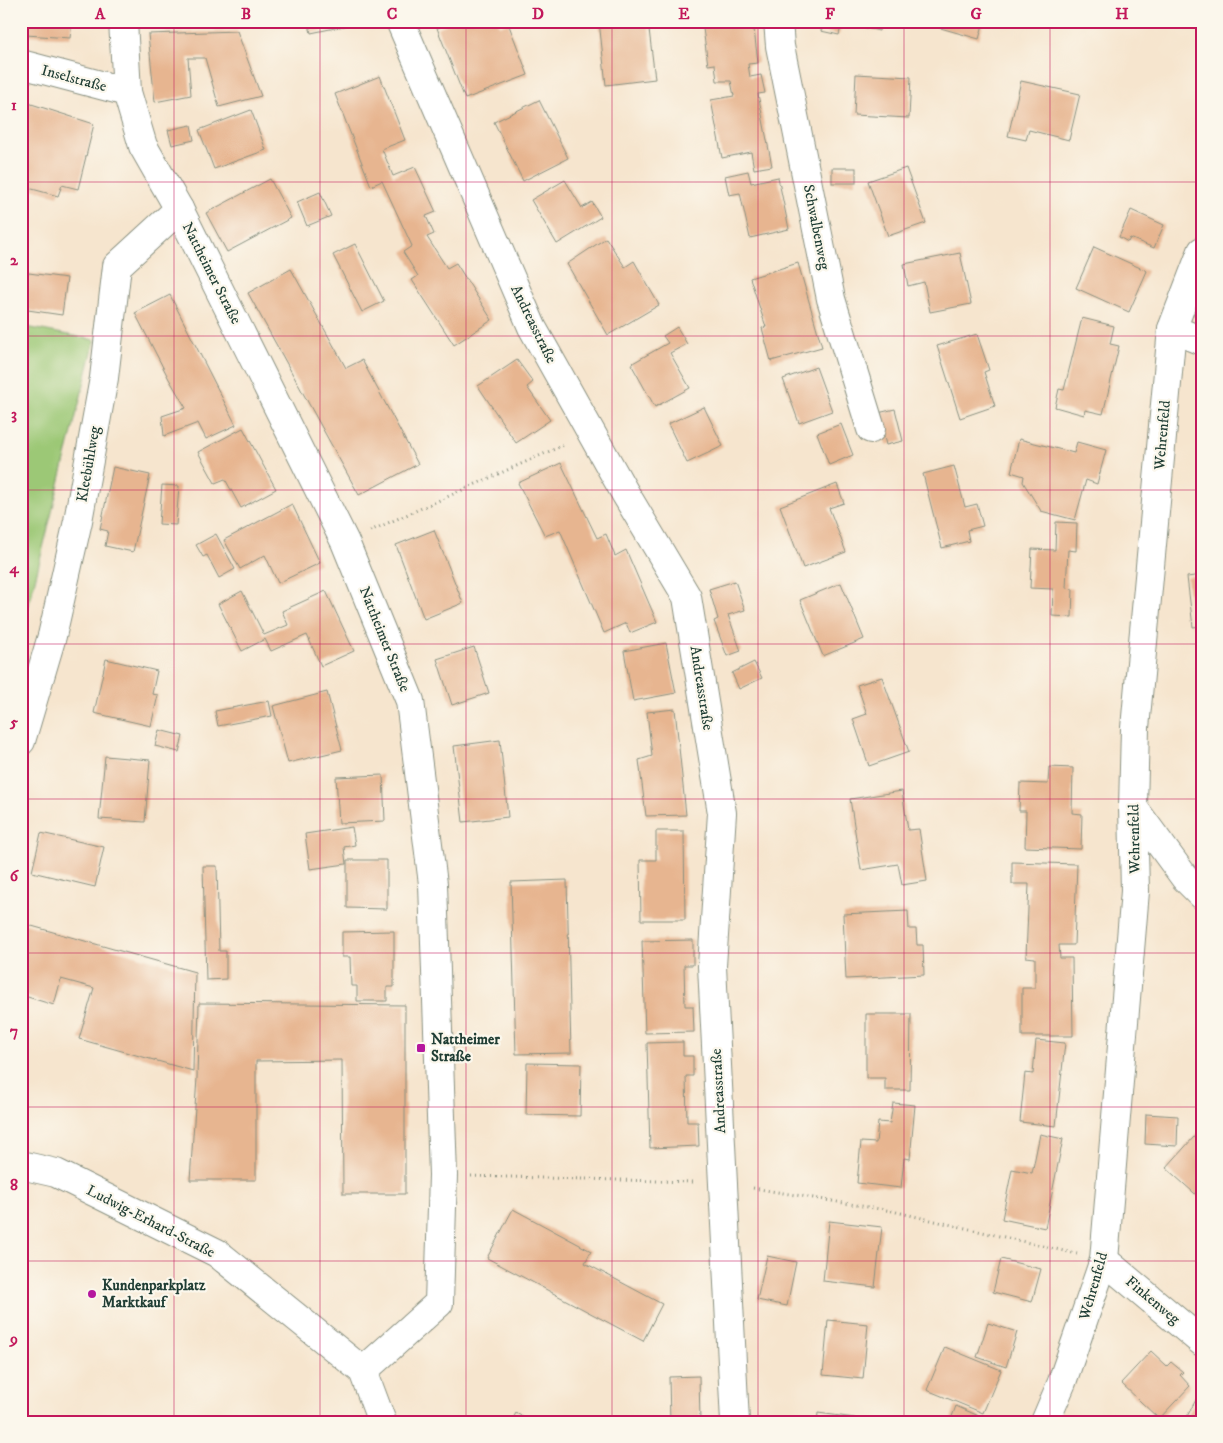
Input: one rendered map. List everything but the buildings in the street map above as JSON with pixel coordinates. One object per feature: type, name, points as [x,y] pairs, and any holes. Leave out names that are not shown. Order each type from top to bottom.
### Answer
[{"type":"street","name":"Nattheimer Straße","points":[[123,21],[127,92],[143,146],[179,209],[345,542],[410,700],[433,884],[443,1175],[439,1303],[363,1371]]},
{"type":"street","name":"Andreasstraße","points":[[400,21],[532,327],[591,433],[687,597],[722,813],[712,966],[735,1422]]},
{"type":"street","name":"Schwalbenweg","points":[[778,21],[780,46],[831,299],[871,429]]},
{"type":"street","name":"Inselstraße","points":[[21,64],[127,92]]},
{"type":"street","name":"Kleebühlweg","points":[[21,741],[52,636],[78,521],[104,378],[117,266],[179,209]]},
{"type":"street","name":"Wehrenfeld","points":[[1045,1422],[1062,1382],[1104,1260],[1135,891],[1133,807],[1135,728],[1172,329],[1202,251]]},
{"type":"street","points":[[1172,329],[1202,341]]},
{"type":"street","points":[[1133,807],[1186,878],[1202,895]]},
{"type":"street","name":"Ludwig-Erhard-Straße","points":[[21,1165],[56,1173],[217,1252],[363,1371]]},
{"type":"street","name":"Finkenweg","points":[[1104,1260],[1202,1342]]},
{"type":"street","points":[[363,1371],[382,1422]]},
{"type":"path","points":[[345,542],[591,433]]},
{"type":"path","points":[[443,1175],[722,1183],[892,1211],[1104,1260]]},
{"type":"green space","points":[[21,326],[95,340],[21,636]]},
{"type":"place","name":"Nattheimer Straße","points":[[421,1048]]},
{"type":"place","name":"Kundenparkplatz Marktkauf","points":[[92,1294]]}]
